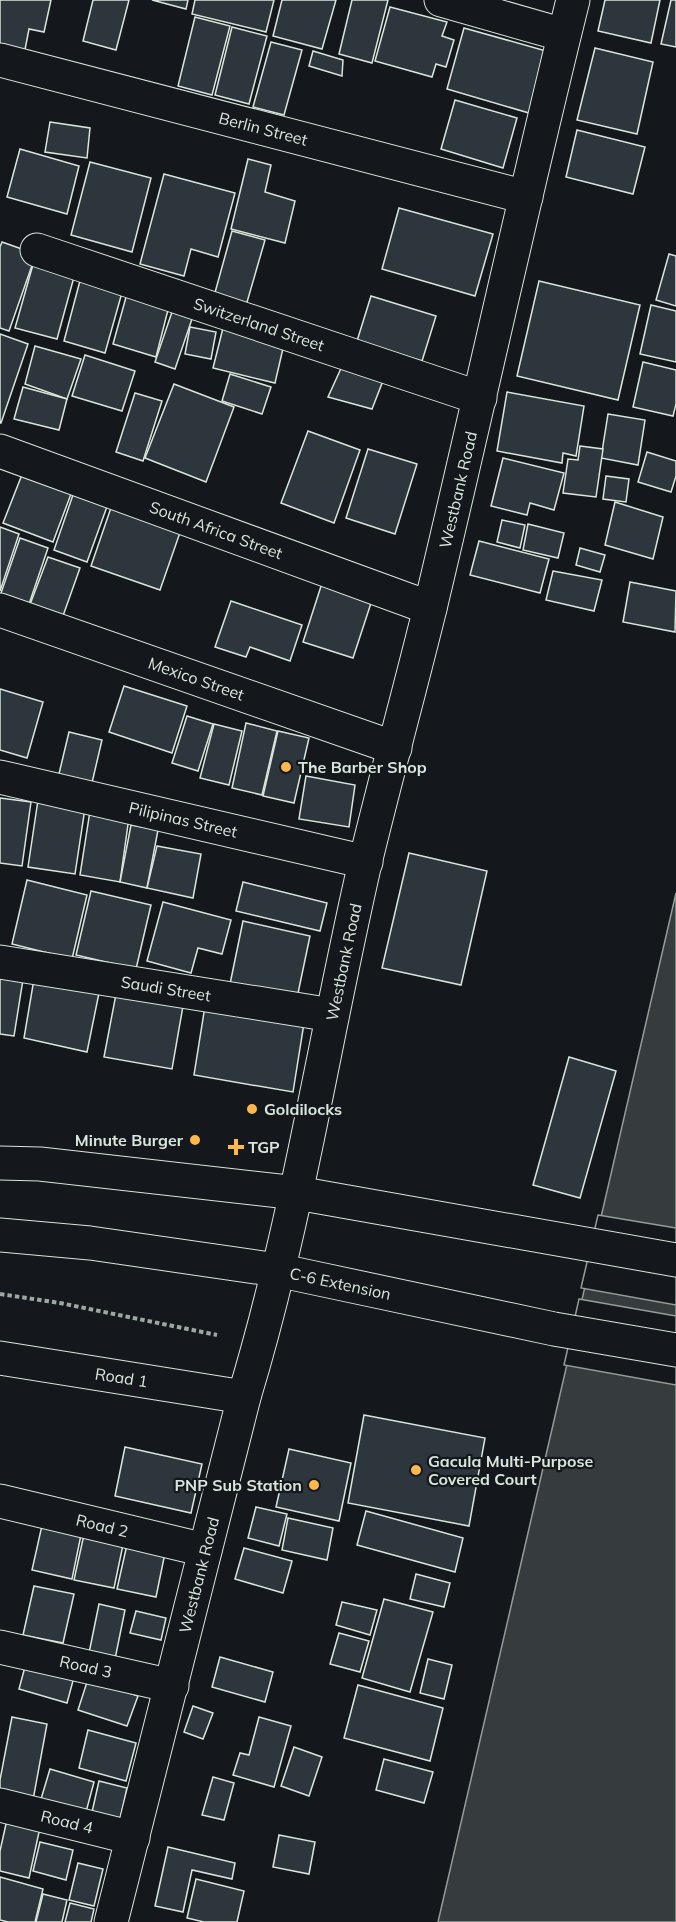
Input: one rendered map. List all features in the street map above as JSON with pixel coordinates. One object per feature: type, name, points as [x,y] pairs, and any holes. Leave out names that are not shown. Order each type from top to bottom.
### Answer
[{"type":"street","points":[[441,0],[564,35]]},
{"type":"street","name":"Westbank Road","points":[[111,1922],[297,1193],[332,1015],[366,862],[430,608],[573,0]]},
{"type":"street","name":"Berlin Street","points":[[0,60],[526,197]]},
{"type":"street","name":"Switzerland Street","points":[[37,249],[480,398]]},
{"type":"street","name":"South Africa Street","points":[[0,451],[430,608]]},
{"type":"street","name":"Mexico Street","points":[[0,610],[394,748]]},
{"type":"street","name":"Pilipinas Street","points":[[0,777],[366,862]]},
{"type":"street","name":"Saudi Street","points":[[0,962],[332,1015]]},
{"type":"street","points":[[0,1163],[40,1164],[297,1193],[676,1260]]},
{"type":"street","name":"C-6 Extension","points":[[0,1235],[90,1243],[277,1270],[554,1329],[676,1350]]},
{"type":"street","name":"Road 1","points":[[0,1358],[244,1397]]},
{"type":"street","name":"Road 2","points":[[0,1501],[205,1550]]},
{"type":"street","name":"Road 3","points":[[0,1647],[172,1686]]},
{"type":"street","name":"Road 4","points":[[0,1805],[133,1838]]},
{"type":"path","points":[[0,1294],[60,1303],[260,1343]]},
{"type":"shaded area","points":[[676,893],[676,1922],[438,1922]]},
{"type":"pier","points":[[598,1215],[676,1228],[676,1305],[581,1288]]},
{"type":"pier","points":[[579,1299],[676,1316],[676,1385],[564,1365]]},
{"type":"building","points":[[0,0],[51,0],[44,32],[29,29],[23,60],[0,55]]},
{"type":"building","points":[[93,0],[129,0],[116,50],[83,41]]},
{"type":"building","points":[[152,0],[188,0],[186,9]]},
{"type":"building","points":[[195,0],[274,0],[266,32],[192,14]]},
{"type":"building","points":[[282,0],[336,0],[322,49],[273,36]]},
{"type":"building","points":[[352,0],[388,0],[372,63],[339,54]]},
{"type":"building","points":[[605,0],[660,0],[651,43],[598,31]]},
{"type":"building","points":[[671,0],[676,0],[676,47],[661,44]]},
{"type":"building","points":[[390,7],[447,22],[442,36],[454,40],[446,67],[436,64],[432,77],[375,61]]},
{"type":"building","points":[[195,17],[230,26],[212,95],[178,86]]},
{"type":"building","points":[[232,27],[267,36],[249,104],[215,95]]},
{"type":"building","points":[[464,28],[546,51],[529,113],[447,89]]},
{"type":"building","points":[[271,42],[302,50],[284,115],[253,107]]},
{"type":"building","points":[[595,48],[653,62],[637,134],[577,120]]},
{"type":"building","points":[[313,51],[343,60],[342,76],[309,66]]},
{"type":"building","points":[[455,100],[517,118],[503,168],[441,149]]},
{"type":"building","points":[[50,122],[90,128],[87,158],[45,152]]},
{"type":"building","points":[[577,130],[645,147],[633,194],[566,177]]},
{"type":"building","points":[[20,149],[79,166],[67,214],[7,197]]},
{"type":"building","points":[[248,159],[271,165],[265,192],[295,201],[285,243],[231,229]]},
{"type":"building","points":[[90,162],[151,178],[132,252],[71,235]]},
{"type":"building","points":[[164,174],[235,193],[218,257],[191,249],[184,276],[140,264]]},
{"type":"building","points":[[399,208],[493,234],[475,296],[382,269]]},
{"type":"building","points":[[232,231],[265,240],[243,316],[211,307]]},
{"type":"building","points":[[2,242],[36,254],[9,331],[0,328],[0,247]]},
{"type":"building","points":[[36,254],[77,266],[57,339],[15,328]]},
{"type":"building","points":[[669,254],[676,256],[676,306],[656,300]]},
{"type":"building","points":[[81,277],[123,289],[105,353],[64,341]]},
{"type":"building","points":[[539,281],[640,305],[618,400],[517,376]]},
{"type":"building","points":[[128,290],[170,302],[156,357],[113,344]]},
{"type":"building","points":[[371,296],[436,316],[422,361],[357,341]]},
{"type":"building","points":[[651,305],[676,311],[676,362],[640,354]]},
{"type":"building","points":[[172,312],[192,319],[175,369],[155,362]]},
{"type":"building","points":[[190,327],[216,332],[211,359],[185,354]]},
{"type":"building","points":[[223,328],[284,344],[275,383],[213,368]]},
{"type":"building","points":[[0,334],[28,344],[1,423],[0,423]]},
{"type":"building","points":[[35,346],[81,359],[67,399],[25,384]]},
{"type":"building","points":[[85,355],[135,371],[122,411],[72,396]]},
{"type":"building","points":[[643,362],[676,370],[676,404],[673,416],[633,407]]},
{"type":"building","points":[[343,364],[386,373],[372,409],[328,397]]},
{"type":"building","points":[[230,374],[271,387],[262,414],[222,401]]},
{"type":"building","points":[[174,384],[234,407],[206,482],[145,458]]},
{"type":"building","points":[[23,387],[67,399],[59,430],[14,419]]},
{"type":"building","points":[[507,392],[584,406],[576,456],[563,453],[562,463],[497,451]]},
{"type":"building","points":[[135,393],[162,401],[143,461],[116,452]]},
{"type":"building","points":[[608,414],[645,420],[638,465],[601,458]]},
{"type":"building","points":[[308,431],[360,450],[334,523],[281,503]]},
{"type":"building","points":[[580,446],[603,449],[596,497],[563,493],[568,459],[578,460]]},
{"type":"building","points":[[368,449],[417,464],[395,534],[346,518]]},
{"type":"building","points":[[647,452],[676,461],[676,476],[671,492],[638,482]]},
{"type":"building","points":[[503,458],[564,473],[554,510],[530,503],[527,515],[491,506]]},
{"type":"building","points":[[25,467],[74,486],[53,542],[3,523]]},
{"type":"building","points":[[606,476],[629,479],[626,502],[603,499]]},
{"type":"building","points":[[75,489],[109,501],[87,562],[54,550]]},
{"type":"building","points":[[114,499],[183,524],[160,590],[91,566]]},
{"type":"building","points":[[615,502],[663,517],[653,559],[605,545]]},
{"type":"building","points":[[502,520],[525,525],[520,548],[497,542]]},
{"type":"building","points":[[528,524],[564,533],[558,558],[523,550]]},
{"type":"building","points":[[0,527],[19,534],[0,591]]},
{"type":"building","points":[[20,538],[48,548],[26,613],[0,596]]},
{"type":"building","points":[[479,541],[549,559],[540,593],[470,575]]},
{"type":"building","points":[[580,548],[605,555],[600,572],[576,565]]},
{"type":"building","points":[[48,557],[80,568],[59,627],[26,615]]},
{"type":"building","points":[[553,571],[602,580],[594,611],[546,600]]},
{"type":"building","points":[[324,577],[374,594],[353,658],[303,642]]},
{"type":"building","points":[[630,582],[676,591],[675,632],[623,622]]},
{"type":"building","points":[[231,601],[302,625],[290,661],[250,647],[246,657],[215,647]]},
{"type":"building","points":[[124,686],[187,706],[172,753],[109,732]]},
{"type":"building","points":[[0,689],[43,702],[27,758],[0,750]]},
{"type":"building","points":[[187,716],[213,724],[198,771],[172,763]]},
{"type":"building","points":[[246,723],[277,731],[262,795],[232,788]]},
{"type":"building","points":[[214,724],[242,731],[229,785],[200,778]]},
{"type":"building","name":"The Barber Shop","points":[[278,731],[309,738],[294,803],[263,796]]},
{"type":"building","points":[[69,732],[102,740],[91,787],[58,778]]},
{"type":"building","points":[[306,776],[355,785],[349,827],[299,819]]},
{"type":"building","points":[[0,798],[31,802],[22,866],[0,863]]},
{"type":"building","points":[[38,800],[85,808],[75,874],[28,867]]},
{"type":"building","points":[[90,811],[129,817],[120,882],[80,875]]},
{"type":"building","points":[[131,825],[158,830],[147,888],[120,882]]},
{"type":"building","points":[[157,846],[201,854],[193,898],[147,888]]},
{"type":"building","points":[[409,853],[487,871],[461,985],[382,968]]},
{"type":"building","points":[[27,880],[87,895],[72,959],[12,944]]},
{"type":"building","points":[[243,882],[327,903],[320,931],[236,911]]},
{"type":"building","points":[[91,891],[151,905],[136,969],[76,955]]},
{"type":"building","points":[[163,902],[231,920],[222,954],[198,948],[191,973],[147,961]]},
{"type":"building","points":[[243,921],[310,936],[297,998],[230,984]]},
{"type":"building","points":[[0,969],[24,973],[14,1036],[0,1034]]},
{"type":"building","points":[[34,979],[99,993],[87,1052],[24,1038]]},
{"type":"building","points":[[116,994],[183,1006],[172,1069],[104,1057]]},
{"type":"building","points":[[205,1006],[304,1023],[293,1092],[194,1075]]},
{"type":"building","points":[[569,1057],[616,1071],[580,1198],[533,1185]]},
{"type":"building","name":"Gacula Multi-Purpose Covered Court","points":[[364,1415],[485,1438],[469,1526],[348,1503]]},
{"type":"building","points":[[125,1447],[202,1464],[191,1513],[115,1496]]},
{"type":"building","name":"PNP Sub Station","points":[[289,1449],[351,1463],[339,1521],[276,1507]]},
{"type":"building","points":[[256,1507],[287,1514],[279,1546],[248,1538]]},
{"type":"building","points":[[366,1511],[463,1538],[455,1572],[357,1545]]},
{"type":"building","points":[[288,1518],[333,1528],[327,1560],[282,1550]]},
{"type":"building","points":[[43,1521],[82,1530],[72,1579],[32,1570]]},
{"type":"building","points":[[85,1530],[124,1540],[114,1588],[74,1580]]},
{"type":"building","points":[[128,1540],[166,1548],[156,1597],[117,1589]]},
{"type":"building","points":[[244,1548],[292,1561],[283,1593],[235,1579]]},
{"type":"building","points":[[416,1574],[450,1583],[444,1607],[410,1599]]},
{"type":"building","points":[[34,1586],[74,1594],[63,1643],[23,1635]]},
{"type":"building","points":[[384,1599],[433,1612],[410,1692],[362,1678]]},
{"type":"building","points":[[342,1602],[377,1610],[370,1635],[336,1625]]},
{"type":"building","points":[[99,1604],[125,1610],[115,1659],[89,1653]]},
{"type":"building","points":[[136,1611],[166,1618],[161,1640],[130,1633]]},
{"type":"building","points":[[339,1633],[369,1641],[360,1672],[330,1664]]},
{"type":"building","points":[[220,1657],[273,1672],[265,1702],[212,1687]]},
{"type":"building","points":[[428,1659],[452,1665],[444,1699],[420,1693]]},
{"type":"building","points":[[26,1663],[74,1677],[67,1703],[19,1689]]},
{"type":"building","points":[[88,1679],[138,1696],[127,1726],[78,1710]]},
{"type":"building","points":[[358,1685],[443,1708],[430,1761],[344,1738]]},
{"type":"building","points":[[193,1706],[213,1713],[203,1739],[184,1732]]},
{"type":"building","points":[[12,1717],[47,1724],[33,1800],[0,1793],[0,1780]]},
{"type":"building","points":[[259,1717],[291,1726],[274,1787],[233,1775],[240,1753],[249,1755]]},
{"type":"building","points":[[88,1730],[136,1743],[126,1781],[79,1768]]},
{"type":"building","points":[[294,1747],[322,1757],[309,1796],[281,1786]]},
{"type":"building","points":[[384,1759],[433,1772],[424,1803],[376,1790]]},
{"type":"building","points":[[50,1769],[94,1782],[86,1812],[41,1799]]},
{"type":"building","points":[[213,1777],[234,1783],[224,1820],[202,1815]]},
{"type":"building","points":[[99,1781],[127,1788],[120,1819],[92,1812]]},
{"type":"building","points":[[8,1815],[41,1823],[29,1878],[0,1871],[0,1851]]},
{"type":"building","points":[[279,1835],[315,1842],[309,1874],[273,1867]]},
{"type":"building","points":[[40,1842],[73,1850],[66,1880],[33,1871]]},
{"type":"building","points":[[168,1847],[235,1863],[232,1879],[192,1870],[183,1912],[155,1906]]},
{"type":"building","points":[[78,1863],[103,1869],[94,1906],[69,1900]]},
{"type":"building","points":[[0,1877],[43,1889],[35,1922],[0,1920]]},
{"type":"building","points":[[196,1879],[244,1891],[237,1922],[204,1922],[187,1918]]},
{"type":"building","points":[[43,1894],[67,1900],[62,1922],[36,1922]]},
{"type":"building","points":[[70,1903],[94,1909],[91,1922],[65,1922]]},
{"type":"place","name":"The Barber Shop","points":[[286,767]]},
{"type":"place","name":"Goldilocks","points":[[252,1109]]},
{"type":"place","name":"Minute Burger","points":[[195,1140]]},
{"type":"place","name":"TGP","points":[[236,1147]]},
{"type":"place","name":"Gacula Multi-Purpose Covered Court","points":[[416,1470]]},
{"type":"place","name":"PNP Sub Station","points":[[314,1485]]}]
